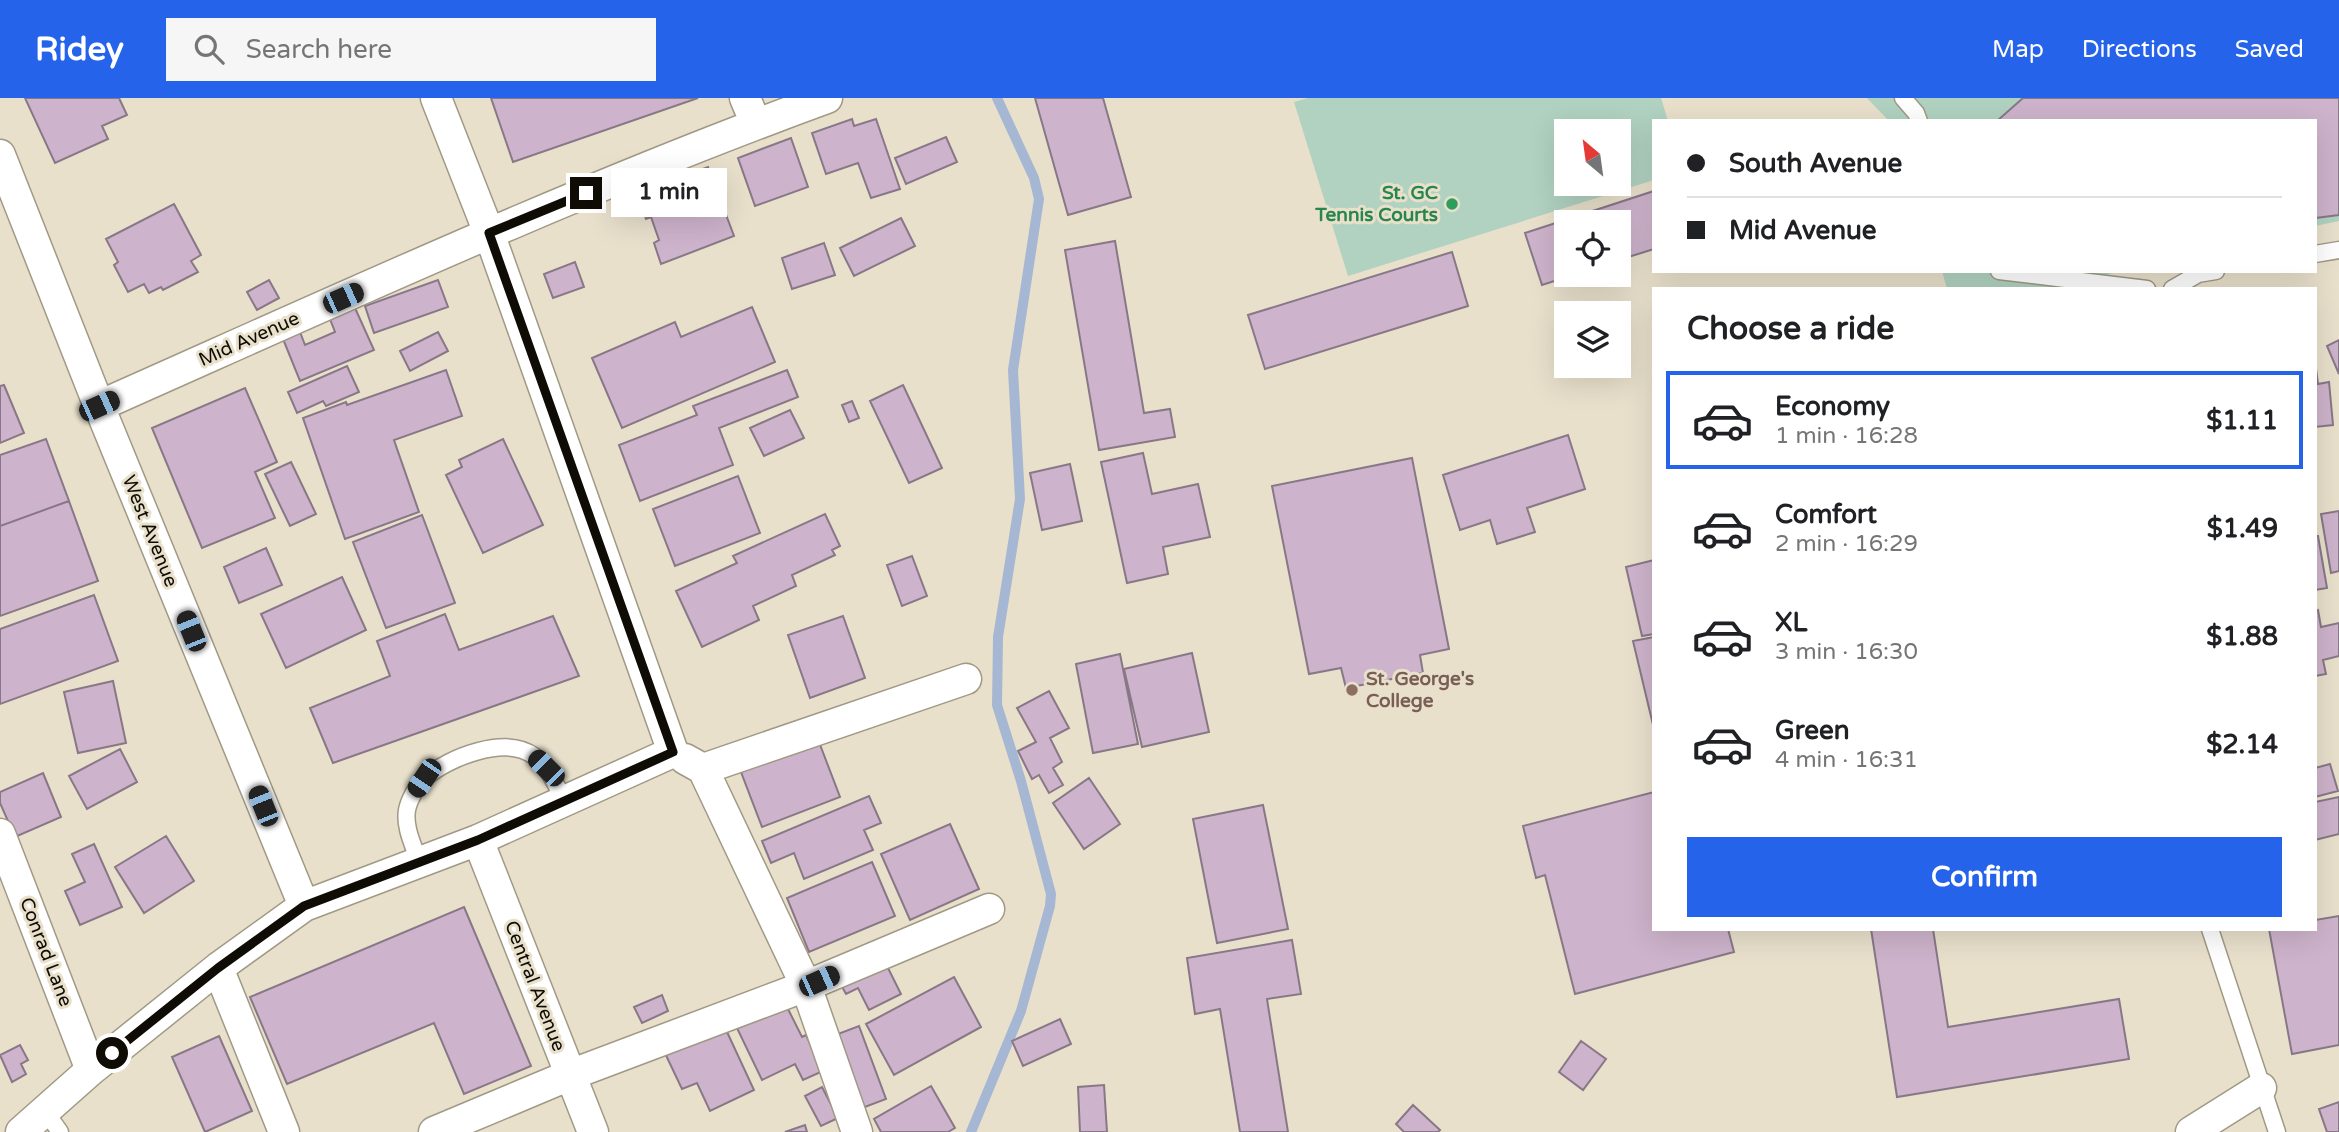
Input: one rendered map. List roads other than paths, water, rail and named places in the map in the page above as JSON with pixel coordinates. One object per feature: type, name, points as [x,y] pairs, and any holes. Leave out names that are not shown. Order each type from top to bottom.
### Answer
[{"type":"street","points":[[436,98],[489,233],[673,752],[703,769],[806,986],[858,1132]]},
{"type":"street","name":"Mid Avenue","points":[[99,406],[489,233],[751,111],[827,98]]},
{"type":"street","name":"West Avenue","points":[[0,155],[99,406],[304,906]]},
{"type":"street","points":[[703,769],[966,679]]},
{"type":"street","points":[[21,1132],[52,1122],[91,1070],[218,968],[304,906],[478,840],[673,752]]},
{"type":"street","name":"Conrad Lane","points":[[0,834],[91,1070]]},
{"type":"street","name":"Central Avenue","points":[[478,840],[593,1132]]},
{"type":"street","points":[[434,1132],[570,1075],[806,986],[989,909]]},
{"type":"street","points":[[218,968],[284,1132]]},
{"type":"street","points":[[2191,1132],[2262,1088]]},
{"type":"lane","points":[[1903,98],[1918,119]]},
{"type":"lane","points":[[2317,254],[2339,250]]},
{"type":"lane","points":[[2015,273],[2131,287]]},
{"type":"lane","points":[[2175,287],[2204,273]]},
{"type":"lane","points":[[419,862],[407,825],[407,810],[412,795],[424,778],[476,752],[500,747],[519,748],[534,756],[546,768],[564,800]]},
{"type":"lane","points":[[2211,931],[2277,1132]]},
{"type":"waterway","points":[[971,1132],[1021,1011],[1051,894],[1021,781],[997,705],[998,637],[1020,499],[1013,370],[1039,199],[1034,178],[997,98]]},
{"type":"place","name":"St. GC Tennis Courts","points":[[1452,204]]},
{"type":"place","name":"St. George's College","points":[[1352,690]]}]
